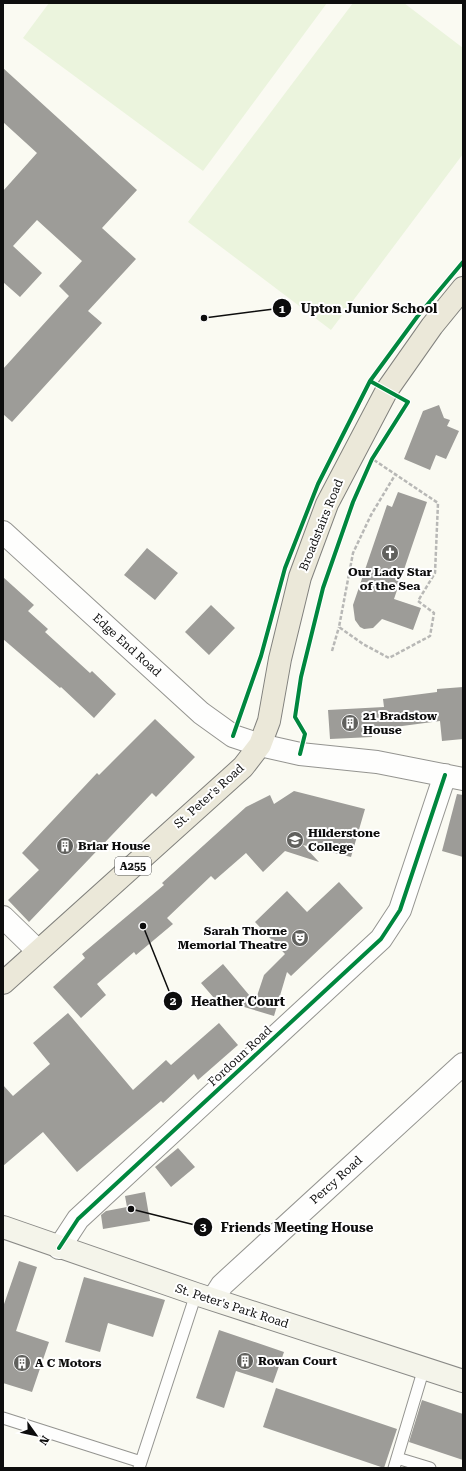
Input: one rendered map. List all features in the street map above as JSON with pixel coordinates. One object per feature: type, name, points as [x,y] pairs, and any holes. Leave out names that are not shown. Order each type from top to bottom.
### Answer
[{"type":"main road","name":"Broadstairs Road","points":[[260,745],[269,721],[280,659],[300,577],[327,504],[387,390],[432,326],[463,288]]},
{"type":"main road","name":"St. Peter's Road","points":[[3,983],[243,768],[260,745]]},
{"type":"main road","name":"St. Peter's Park Road","points":[[3,1228],[204,1297],[424,1368],[461,1377]]},
{"type":"street","name":"Edge End Road","points":[[3,532],[201,713],[233,736],[260,745]]},
{"type":"street","points":[[260,745],[300,754],[377,762],[454,777]]},
{"type":"street","name":"Fordoun Road","points":[[59,1248],[78,1219],[381,939],[400,910],[454,777]]},
{"type":"street","points":[[3,917],[38,951]]},
{"type":"street","name":"Percy Road","points":[[204,1297],[222,1285],[463,1064]]},
{"type":"lane","points":[[3,1418],[140,1465],[204,1297]]},
{"type":"lane","points":[[424,1368],[396,1463],[430,1468]]},
{"type":"path","points":[[369,466],[376,453]]},
{"type":"path","points":[[338,628],[389,658],[430,636],[434,613],[418,600],[435,573],[438,502],[372,459]]},
{"type":"path","points":[[332,651],[353,552],[371,515],[395,475]]},
{"type":"green space","points":[[49,3],[327,3],[203,171],[23,38]]},
{"type":"green space","points":[[353,3],[404,3],[463,48],[463,154],[331,330],[188,222]]},
{"type":"building","points":[[3,68],[137,190],[102,228],[136,259],[88,311],[102,323],[12,422],[3,414],[3,369],[69,296],[59,286],[82,261],[37,220],[13,246],[42,273],[20,297],[3,282],[3,191],[37,153],[3,122]]},
{"type":"building","points":[[439,405],[444,418],[450,420],[447,426],[459,431],[446,459],[436,455],[430,470],[404,459],[423,411]]},
{"type":"building","name":"Our Lady Star of the Sea","points":[[398,492],[427,502],[394,599],[421,608],[413,630],[382,619],[373,628],[364,629],[360,627],[355,620],[353,605],[387,505],[392,507]]},
{"type":"building","points":[[147,548],[178,573],[155,600],[124,575]]},
{"type":"building","points":[[3,577],[34,605],[28,611],[48,629],[45,632],[90,673],[92,671],[116,694],[94,718],[61,687],[60,688],[3,639]]},
{"type":"building","points":[[211,605],[235,628],[209,655],[185,632]]},
{"type":"building","points":[[463,687],[463,739],[442,741],[440,721],[372,730],[372,737],[330,739],[328,710],[384,707],[383,699],[437,692],[437,689]]},
{"type":"building","points":[[155,719],[195,757],[156,797],[152,793],[29,922],[8,900],[39,870],[22,853],[97,773],[99,775]]},
{"type":"building","points":[[294,791],[365,809],[351,857],[303,845],[319,862],[285,851],[263,872],[246,853],[215,880],[211,876],[167,918],[173,924],[136,955],[134,952],[97,984],[106,995],[81,1018],[53,987],[85,958],[82,954],[164,885],[162,883],[246,807],[270,795],[274,804]]},
{"type":"building","points":[[457,794],[463,795],[463,857],[442,851]]},
{"type":"building","name":"Sarah Thorne Memorial Theatre","points":[[339,882],[363,908],[291,976],[287,972],[274,1016],[214,998],[201,983],[223,964],[255,1002],[264,975],[285,954],[255,922],[287,891],[307,912]]},
{"type":"building","points":[[68,1013],[133,1090],[166,1060],[171,1065],[219,1023],[238,1045],[198,1080],[194,1074],[163,1103],[161,1101],[77,1172],[43,1132],[3,1166],[3,1085],[13,1096],[50,1064],[33,1043]]},
{"type":"building","points":[[178,1148],[195,1167],[171,1187],[155,1167]]},
{"type":"building","points":[[145,1192],[150,1221],[103,1229],[101,1215],[106,1211],[127,1207],[125,1196]]},
{"type":"building","name":"A C Motors","points":[[19,1261],[37,1267],[16,1331],[49,1342],[32,1392],[3,1383],[3,1307]]},
{"type":"building","points":[[84,1277],[165,1300],[153,1337],[108,1323],[100,1352],[65,1342]]},
{"type":"building","name":"Rowan Court","points":[[219,1330],[284,1352],[273,1383],[236,1371],[224,1408],[196,1398]]},
{"type":"building","points":[[276,1388],[397,1429],[384,1468],[263,1427]]},
{"type":"building","points":[[422,1400],[463,1414],[463,1460],[409,1442]]},
{"type":"cycle path","points":[[233,736],[261,656],[285,568],[318,484],[370,381],[417,317],[463,262]]},
{"type":"cycle path","points":[[300,754],[305,734],[295,717],[301,677],[323,588],[353,502],[372,459],[408,402],[370,381]]},
{"type":"cycle path","points":[[59,1248],[78,1219],[381,939],[400,910],[445,775]]},
{"type":"place","name":"Upton Junior School","points":[[204,318]]},
{"type":"place","name":"Our Lady Star of the Sea","points":[[390,553]]},
{"type":"place","name":"21 Bradstow House","points":[[350,723]]},
{"type":"place","name":"Hilderstone College","points":[[295,840]]},
{"type":"place","name":"Briar House","points":[[65,846]]},
{"type":"place","name":"Heather Court","points":[[143,926]]},
{"type":"place","name":"Sarah Thorne Memorial Theatre","points":[[300,938]]},
{"type":"place","name":"Friends Meeting House","points":[[131,1209]]},
{"type":"place","name":"Rowan Court","points":[[245,1361]]},
{"type":"place","name":"A C Motors","points":[[22,1363]]}]
